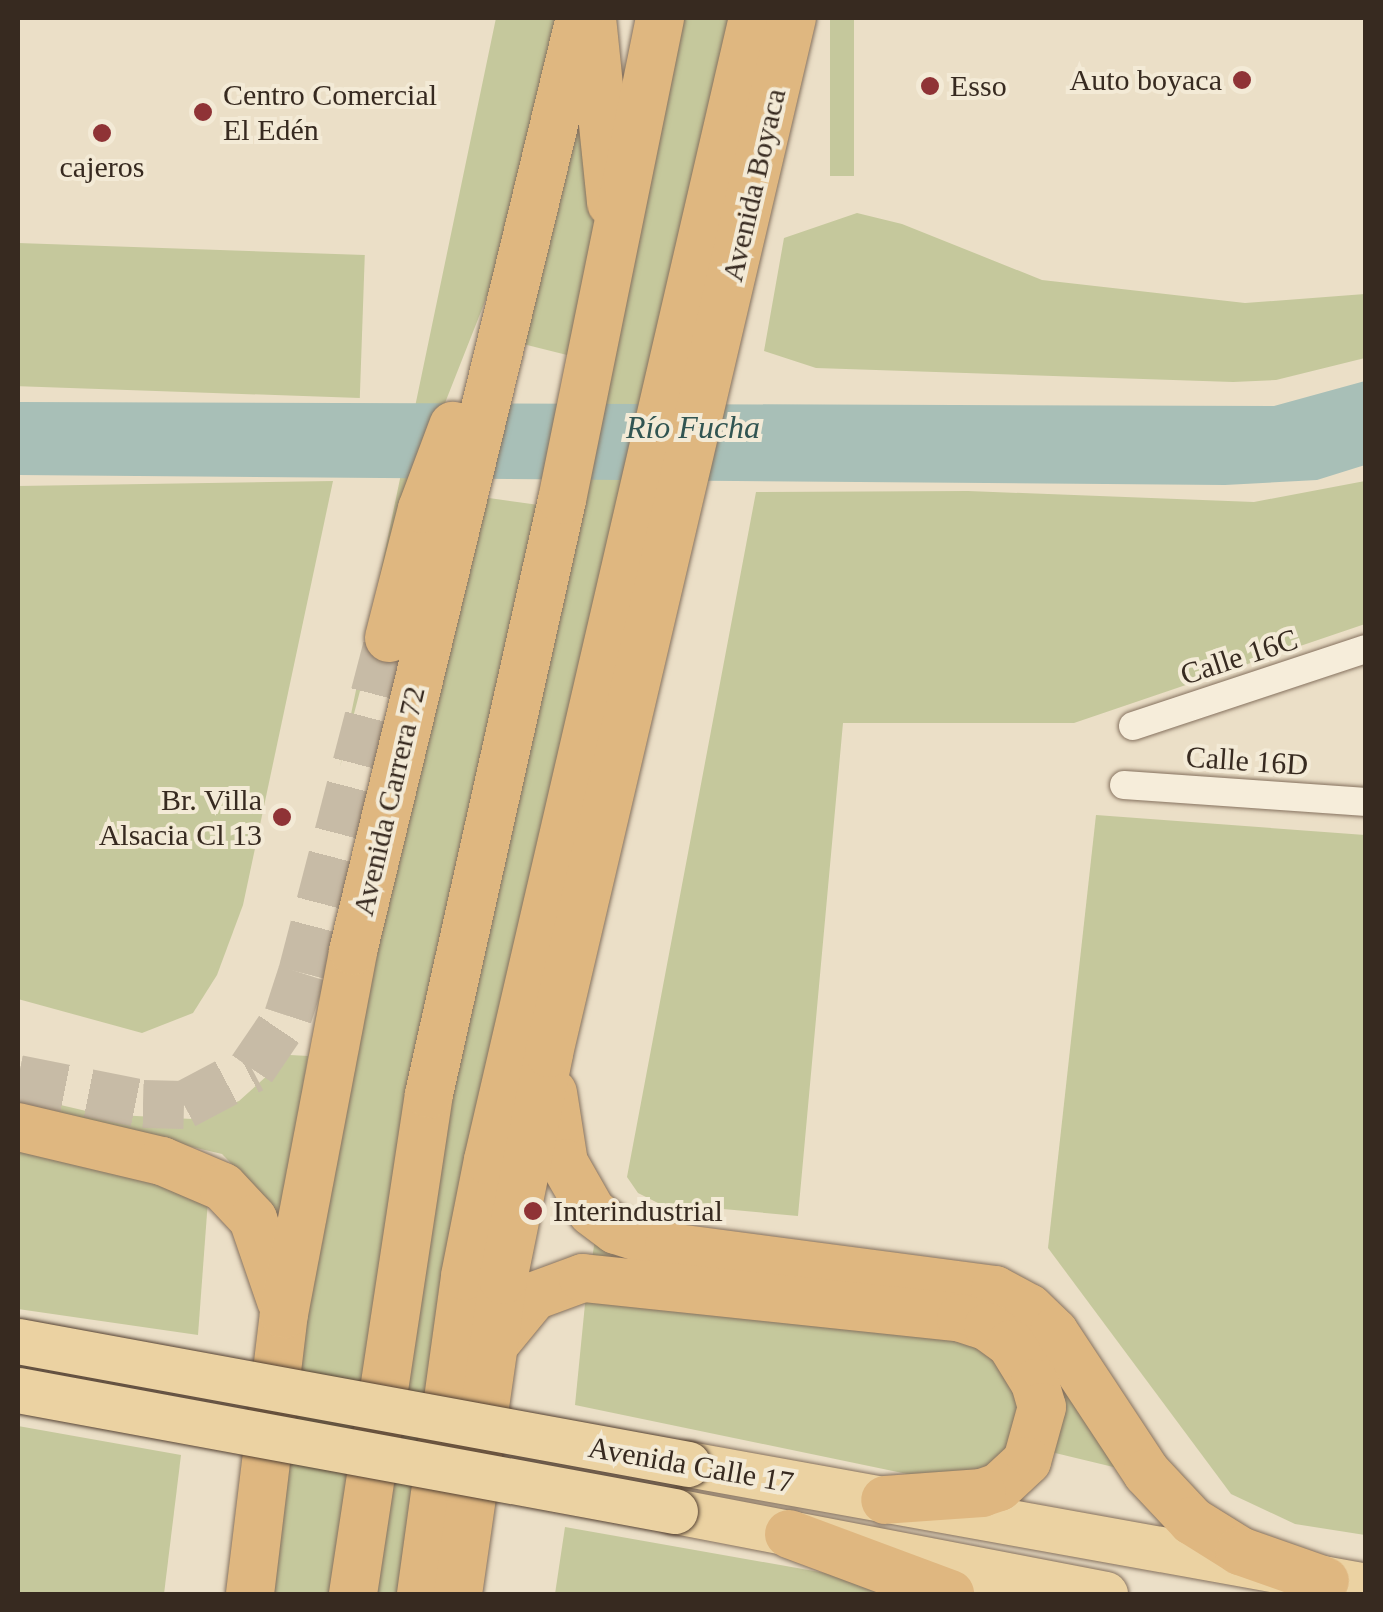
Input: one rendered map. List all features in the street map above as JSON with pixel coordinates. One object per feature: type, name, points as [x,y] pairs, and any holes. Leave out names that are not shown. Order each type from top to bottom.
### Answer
[{"type":"highway","name":"Avenida Carrera 72","points":[[250,1594],[284,1314],[445,492],[516,269],[580,18]]},
{"type":"highway","points":[[592,18],[615,246]]},
{"type":"highway","points":[[353,1594],[429,1094],[562,500],[660,18]]},
{"type":"highway","points":[[458,1594],[493,1346],[549,1053],[695,352],[742,68],[754,18]]},
{"type":"highway","name":"Avenida Boyaca","points":[[695,352],[764,142],[792,18]]},
{"type":"highway","points":[[742,68],[764,142]]},
{"type":"highway","points":[[389,638],[445,492]]},
{"type":"highway","points":[[421,1594],[462,1294],[488,1160],[662,507]]},
{"type":"highway","points":[[549,1053],[564,1164],[592,1212],[616,1230],[669,1247],[995,1290],[1030,1308],[1054,1332],[1147,1472],[1192,1521],[1240,1551],[1345,1583]]},
{"type":"highway","points":[[18,1127],[162,1161],[223,1187],[239,1200],[268,1249],[284,1314]]},
{"type":"highway","points":[[493,1346],[534,1296],[583,1278],[961,1318],[988,1327],[1011,1344],[1038,1395],[1038,1438],[1027,1461],[1000,1487],[982,1493],[885,1500]]},
{"type":"highway","points":[[789,1534],[950,1594]]},
{"type":"highway","points":[[222,1594],[254,1537]]},
{"type":"main road","name":"Avenida Calle 17","points":[[18,1341],[1345,1583]]},
{"type":"main road","name":"Avenida Calle 17","points":[[18,1390],[1105,1594]]},
{"type":"street","name":"Calle 16C","points":[[1133,726],[1366,649]]},
{"type":"street","name":"Calle 16D","points":[[1124,785],[1366,802]]},
{"type":"green space","points":[[496,18],[562,18],[497,271],[417,474],[340,767]]},
{"type":"green space","points":[[675,18],[732,18],[407,1594],[367,1594],[427,1188]]},
{"type":"green space","points":[[830,18],[854,18],[854,176],[830,176]]},
{"type":"green space","points":[[583,48],[603,238],[575,357],[511,341]]},
{"type":"green space","points":[[857,213],[902,224],[1042,280],[1245,303],[1365,294],[1365,358],[1276,380],[1233,382],[816,368],[764,351],[784,238]]},
{"type":"green space","points":[[18,243],[365,255],[360,398],[18,386]]},
{"type":"green space","points":[[333,481],[243,905],[217,975],[193,1013],[142,1033],[18,999],[18,486]]},
{"type":"green space","points":[[1365,481],[1365,624],[1074,723],[843,723],[798,1216],[658,1203],[638,1193],[627,1177],[756,492],[968,491],[1254,502]]},
{"type":"green space","points":[[475,496],[546,506],[340,1594],[269,1594],[316,1221]]},
{"type":"green space","points":[[1096,815],[1365,835],[1365,1535],[1295,1524],[1231,1494],[1048,1248]]},
{"type":"green space","points":[[290,1055],[308,1056],[278,1236],[265,1198],[222,1154],[18,1106],[18,1095],[99,1114],[192,1119],[239,1101]]},
{"type":"green space","points":[[18,1140],[208,1200],[198,1335],[18,1309]]},
{"type":"green space","points":[[596,1233],[1011,1311],[1130,1471],[1051,1452],[1034,1353],[592,1259]]},
{"type":"green space","points":[[586,1294],[974,1338],[1002,1351],[1026,1421],[997,1471],[941,1481],[575,1405]]},
{"type":"green space","points":[[18,1426],[181,1455],[164,1594],[18,1594]]},
{"type":"green space","points":[[565,1527],[904,1587],[920,1594],[555,1594]]},
{"type":"water","name":"Río Fucha","points":[[1365,381],[1365,465],[1317,480],[1225,485],[18,475],[18,402],[1274,406]]},
{"type":"tunnel","points":[[18,1079],[143,1104],[184,1105],[252,1069],[288,1016],[302,973],[389,638]]},
{"type":"place","name":"Auto boyaca","points":[[1242,80]]},
{"type":"place","name":"Esso","points":[[930,86]]},
{"type":"place","name":"Centro Comercial El Edén","points":[[203,112]]},
{"type":"place","name":"cajeros","points":[[102,133]]},
{"type":"place","name":"Br. Villa Alsacia Cl 13","points":[[282,817]]},
{"type":"place","name":"Interindustrial","points":[[533,1211]]}]
